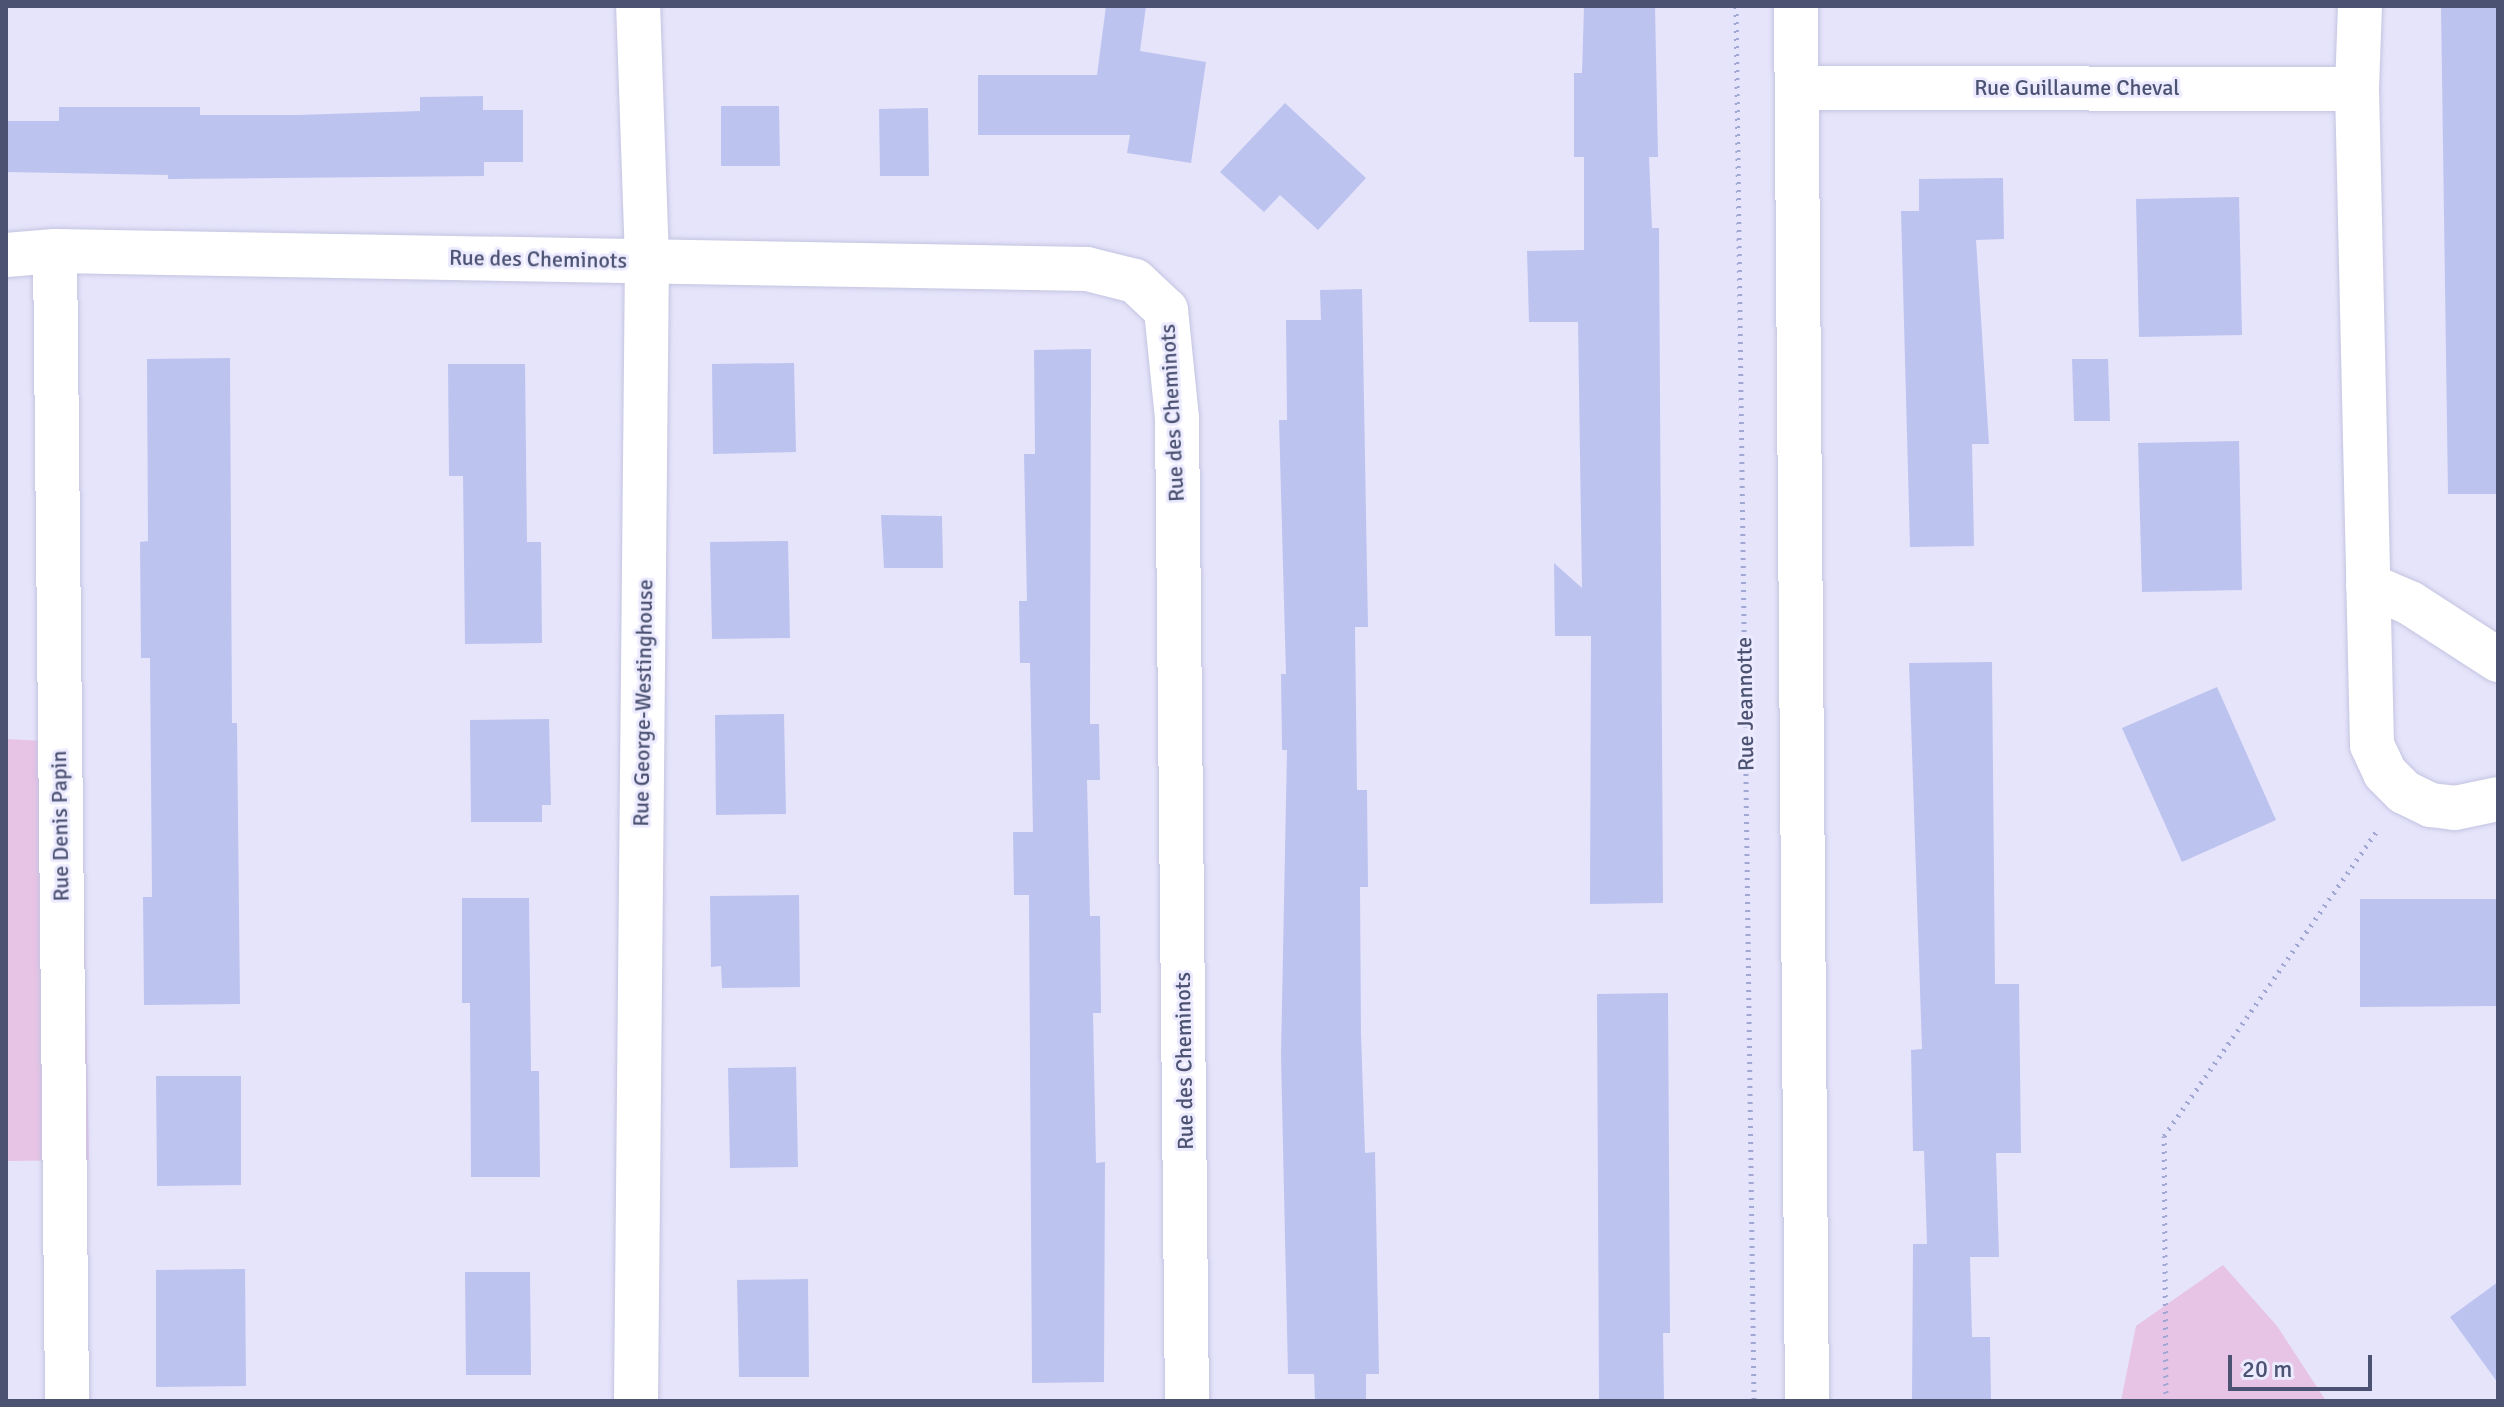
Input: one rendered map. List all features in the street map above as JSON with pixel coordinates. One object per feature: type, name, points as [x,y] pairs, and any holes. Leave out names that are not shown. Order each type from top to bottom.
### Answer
[{"type":"street","name":"Rue George-Westinghouse","points":[[636,1401],[647,260],[638,6]]},
{"type":"street","points":[[1796,6],[1807,1401]]},
{"type":"street","points":[[2360,6],[2357,89],[2372,745],[2385,773],[2404,792],[2431,805],[2455,808],[2498,799]]},
{"type":"street","name":"Rue Guillaume Cheval","points":[[1797,88],[2357,89]]},
{"type":"street","name":"Rue des Cheminots","points":[[6,255],[55,251],[1087,269],[1135,281],[1166,310],[1177,418],[1187,1401]]},
{"type":"street","name":"Rue Denis Papin","points":[[55,251],[67,1401]]},
{"type":"street","points":[[2368,585],[2410,603],[2498,660]]},
{"type":"path","name":"Rue Jeannotte","points":[[1736,6],[1754,1401]]},
{"type":"path","points":[[2166,1401],[2164,1136],[2404,792]]},
{"type":"shaded area","points":[[6,739],[81,743],[89,1160],[6,1161]]},
{"type":"shaded area","points":[[2223,1265],[2277,1326],[2326,1401],[2121,1401],[2136,1326]]},
{"type":"building","points":[[1106,6],[1146,6],[1140,51],[1206,62],[1191,163],[1127,153],[1130,135],[978,135],[978,75],[1097,75]]},
{"type":"building","points":[[1584,6],[1655,6],[1658,157],[1649,157],[1652,228],[1659,228],[1663,903],[1590,904],[1591,636],[1555,636],[1554,563],[1582,588],[1578,322],[1529,322],[1527,251],[1584,250],[1584,157],[1574,157],[1574,73],[1582,73]]},
{"type":"building","points":[[2441,6],[2498,6],[2498,494],[2448,494]]},
{"type":"building","points":[[483,96],[483,110],[523,110],[523,162],[484,162],[484,176],[168,179],[168,175],[6,172],[6,121],[59,121],[59,107],[200,107],[200,115],[298,115],[420,111],[420,97]]},
{"type":"building","points":[[1285,103],[1366,178],[1318,230],[1280,195],[1264,212],[1220,172]]},
{"type":"building","points":[[721,106],[779,106],[780,166],[721,166]]},
{"type":"building","points":[[928,108],[929,176],[880,176],[879,109]]},
{"type":"building","points":[[2003,178],[2004,239],[1976,240],[1989,444],[1972,444],[1974,546],[1910,547],[1901,211],[1919,211],[1919,179]]},
{"type":"building","points":[[2239,197],[2242,335],[2139,337],[2136,199]]},
{"type":"building","points":[[1362,289],[1368,627],[1355,627],[1357,790],[1367,790],[1368,887],[1360,887],[1361,1033],[1365,1153],[1375,1152],[1379,1374],[1366,1374],[1366,1401],[1315,1401],[1314,1374],[1288,1374],[1281,1055],[1287,750],[1282,750],[1281,674],[1286,674],[1279,420],[1287,420],[1286,320],[1321,320],[1320,290]]},
{"type":"building","points":[[1091,349],[1090,724],[1099,724],[1100,780],[1087,780],[1090,916],[1100,916],[1101,1013],[1093,1013],[1096,1163],[1105,1162],[1104,1382],[1032,1383],[1029,895],[1014,895],[1013,832],[1033,832],[1030,663],[1020,663],[1019,601],[1027,601],[1024,454],[1035,454],[1034,350]]},
{"type":"building","points":[[230,358],[232,723],[237,723],[240,1004],[144,1005],[143,897],[152,897],[150,658],[141,658],[140,542],[148,541],[147,359]]},
{"type":"building","points":[[2072,359],[2108,359],[2110,421],[2074,421]]},
{"type":"building","points":[[794,363],[796,452],[713,454],[712,364]]},
{"type":"building","points":[[448,364],[525,364],[527,542],[541,542],[542,643],[465,644],[463,476],[449,476]]},
{"type":"building","points":[[2239,441],[2242,590],[2142,592],[2138,443]]},
{"type":"building","points":[[881,515],[942,516],[943,568],[884,568]]},
{"type":"building","points":[[788,541],[790,638],[712,639],[710,542]]},
{"type":"building","points":[[1992,662],[1995,984],[2019,984],[2021,1153],[1996,1153],[1999,1257],[1970,1257],[1972,1337],[1990,1337],[1991,1401],[1912,1401],[1913,1244],[1927,1244],[1924,1151],[1913,1151],[1911,1050],[1922,1049],[1909,663]]},
{"type":"building","points":[[2217,687],[2276,820],[2182,862],[2122,728]]},
{"type":"building","points":[[784,714],[786,814],[716,815],[715,715]]},
{"type":"building","points":[[549,719],[551,805],[542,805],[542,822],[471,822],[470,720]]},
{"type":"building","points":[[799,895],[800,987],[722,988],[721,966],[711,967],[710,896]]},
{"type":"building","points":[[462,898],[529,898],[531,1071],[539,1071],[540,1177],[471,1177],[470,1003],[462,1003]]},
{"type":"building","points":[[2360,899],[2498,899],[2498,1006],[2360,1007]]},
{"type":"building","points":[[1668,993],[1670,1333],[1663,1333],[1664,1401],[1599,1401],[1597,994]]},
{"type":"building","points":[[796,1067],[798,1167],[730,1168],[728,1068]]},
{"type":"building","points":[[156,1076],[241,1076],[241,1185],[157,1186]]},
{"type":"building","points":[[245,1269],[246,1386],[156,1387],[156,1270]]},
{"type":"building","points":[[465,1272],[530,1272],[531,1375],[466,1375]]},
{"type":"building","points":[[808,1279],[809,1377],[739,1377],[737,1280]]},
{"type":"building","points":[[2498,1282],[2498,1383],[2450,1317]]}]
